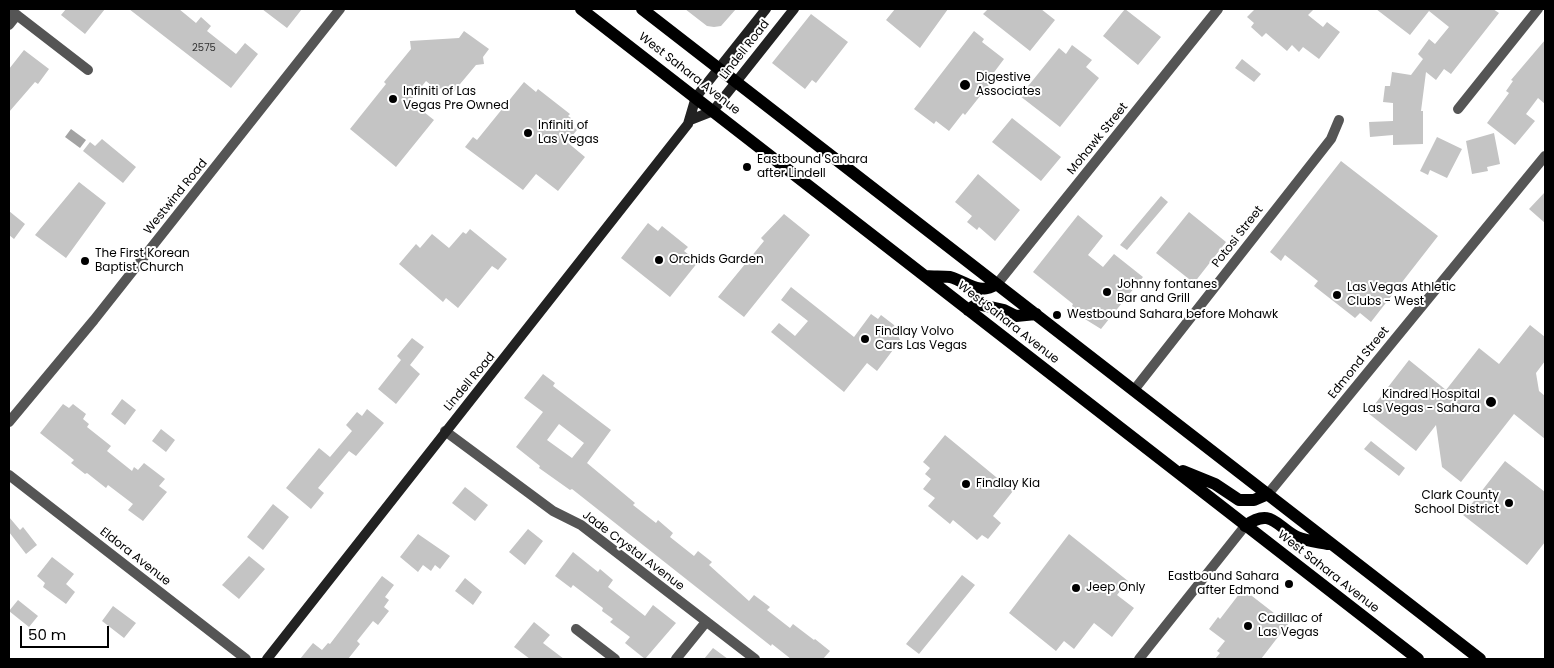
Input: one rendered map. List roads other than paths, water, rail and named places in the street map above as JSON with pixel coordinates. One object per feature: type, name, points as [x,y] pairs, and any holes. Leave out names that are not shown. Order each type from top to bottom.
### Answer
[{"type":"main road","name":"West Sahara Avenue","points":[[581,9],[1418,659]]},
{"type":"main road","name":"West Sahara Avenue","points":[[642,9],[1480,659]]},
{"type":"main road","points":[[926,276],[952,278],[977,289],[989,289],[997,284]]},
{"type":"main road","points":[[968,310],[977,304],[1004,310],[1016,316],[1036,314]]},
{"type":"main road","points":[[1169,466],[1215,484],[1239,500],[1254,500],[1268,494]]},
{"type":"main road","points":[[1245,526],[1259,518],[1270,518],[1298,537],[1332,546]]},
{"type":"street","name":"Westwind Road","points":[[9,422],[94,320],[340,9]]},
{"type":"street","name":"Lindell Road","points":[[267,659],[445,431],[511,352],[690,120],[696,98],[766,9]]},
{"type":"street","name":"Lindell Road","points":[[713,111],[794,9]]},
{"type":"street","name":"Mohawk Street","points":[[997,284],[1218,9]]},
{"type":"street","points":[[1458,109],[1538,9]]},
{"type":"street","points":[[9,25],[13,12],[88,70]]},
{"type":"street","points":[[690,120],[713,111]]},
{"type":"street","name":"Potosi Street","points":[[1134,390],[1331,139],[1339,120]]},
{"type":"street","name":"Edmond Street","points":[[1268,494],[1545,156]]},
{"type":"street","name":"Jade Crystal Avenue","points":[[445,431],[552,511],[581,525],[755,659]]},
{"type":"street","name":"Eldora Avenue","points":[[9,475],[246,659]]},
{"type":"street","points":[[1139,659],[1245,526]]},
{"type":"street","points":[[676,659],[706,622]]},
{"type":"street","points":[[576,629],[614,659]]},
{"type":"place","name":"Digestive Associates","points":[[965,85]]},
{"type":"place","name":"Infiniti of Las Vegas Pre Owned","points":[[393,99]]},
{"type":"place","name":"Infiniti of Las Vegas","points":[[528,133]]},
{"type":"place","name":"Eastbound Sahara after Lindell","points":[[747,167]]},
{"type":"place","name":"Orchids Garden","points":[[659,260]]},
{"type":"place","name":"The First Korean Baptist Church","points":[[85,261]]},
{"type":"place","name":"Johnny fontanes Bar and Grill","points":[[1107,292]]},
{"type":"place","name":"Las Vegas Athletic Clubs - West","points":[[1337,295]]},
{"type":"place","name":"Westbound Sahara before Mohawk","points":[[1057,315]]},
{"type":"place","name":"Findlay Volvo Cars Las Vegas","points":[[865,339]]},
{"type":"place","name":"Kindred Hospital Las Vegas - Sahara","points":[[1491,402]]},
{"type":"place","name":"Findlay Kia","points":[[966,484]]},
{"type":"place","name":"Clark County School District","points":[[1509,503]]},
{"type":"place","name":"Eastbound Sahara after Edmond","points":[[1289,584]]},
{"type":"place","name":"Jeep Only","points":[[1076,588]]},
{"type":"place","name":"Cadillac of Las Vegas","points":[[1248,626]]}]
